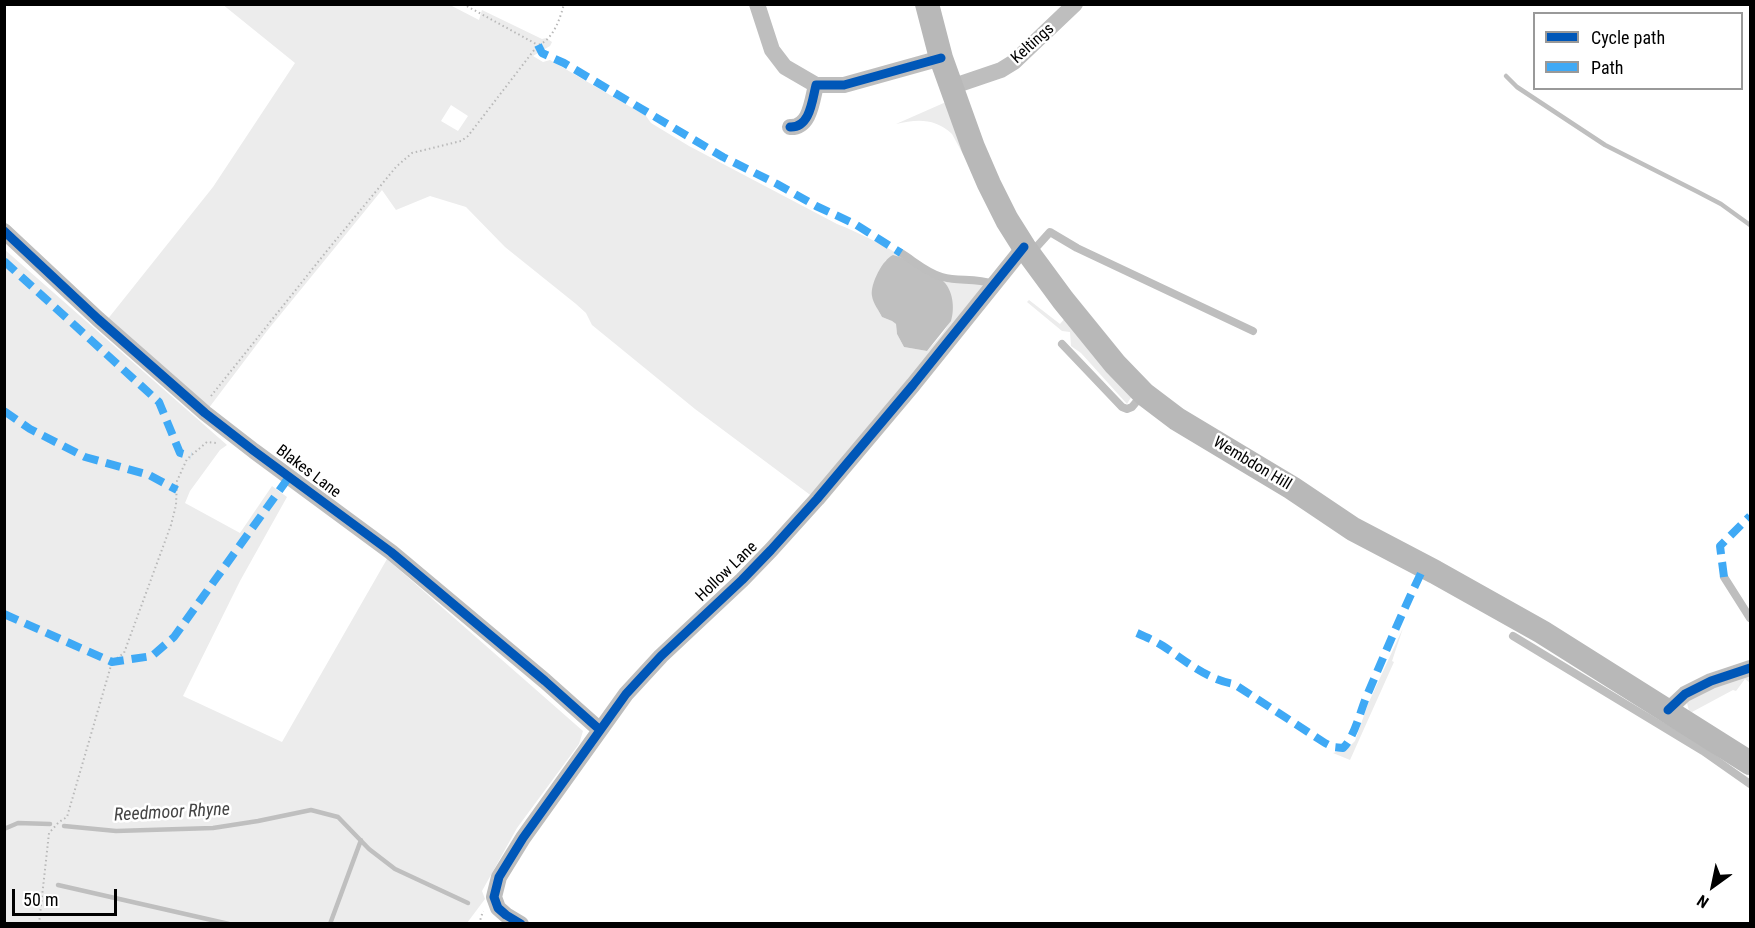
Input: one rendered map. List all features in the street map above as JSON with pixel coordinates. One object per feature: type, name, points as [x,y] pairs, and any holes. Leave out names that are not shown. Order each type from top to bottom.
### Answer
[{"type":"main road","name":"Wembdon Hill","points":[[927,4],[941,58],[989,184],[1026,251],[1093,337],[1144,394],[1177,418],[1292,488],[1353,529],[1435,572],[1522,635],[1594,676],[1668,710],[1747,771]]},
{"type":"street","points":[[757,4],[772,50],[785,67],[816,85],[830,87],[844,85],[941,58]]},
{"type":"street","name":"Keltings","points":[[951,87],[1001,70],[1014,62],[1075,4]]},
{"type":"street","points":[[790,127],[801,125],[805,119],[816,85]]},
{"type":"street","name":"Blakes Lane","points":[[4,231],[98,319],[206,413],[391,552],[600,730]]},
{"type":"street","name":"Hollow Lane","points":[[521,924],[498,908],[494,897],[499,877],[523,838],[600,730],[638,680],[742,580],[817,499],[913,385],[993,284],[1026,251]]},
{"type":"street","points":[[1668,710],[1685,694],[1711,681],[1750,668]]},
{"type":"lane","points":[[1026,251],[1050,232],[1077,248],[1253,331]]},
{"type":"lane","points":[[901,253],[942,277],[981,279],[993,284]]},
{"type":"lane","points":[[1062,344],[1122,407],[1127,410],[1144,394]]},
{"type":"lane","points":[[1724,577],[1750,618]]},
{"type":"lane","points":[[1594,676],[1703,751],[1747,771]]},
{"type":"path","points":[[462,4],[538,45]]},
{"type":"path","points":[[206,413],[209,398],[396,167],[412,153],[461,141],[468,136],[538,45],[548,40],[564,4]]},
{"type":"path","points":[[39,924],[49,833],[67,817],[112,662],[124,653],[171,525],[176,505],[177,481],[187,459],[207,442],[218,443],[228,430]]},
{"type":"shaded area","points":[[222,4],[450,5],[479,20],[482,10],[552,42],[550,46],[533,56],[543,62],[550,60],[646,116],[651,123],[689,146],[837,224],[892,250],[909,261],[886,260],[873,288],[874,300],[882,317],[896,324],[897,334],[904,347],[927,351],[947,327],[952,311],[949,292],[944,281],[979,282],[983,286],[813,497],[695,409],[592,325],[586,313],[505,247],[466,207],[430,196],[396,210],[382,190],[267,331],[205,413],[107,320],[213,187],[295,63]],"holes":[[[451,105],[468,116],[458,131],[441,121]]]},
{"type":"shaded area","points":[[946,102],[976,178],[952,134],[946,129],[925,121],[896,124]]},
{"type":"shaded area","points":[[4,249],[227,445],[220,450],[190,491],[185,503],[240,533],[272,486],[287,497],[240,581],[183,696],[282,742],[387,559],[583,731],[579,744],[517,828],[482,891],[485,899],[467,923],[5,923]]},
{"type":"shaded area","points":[[893,255],[927,271],[942,280],[949,288],[953,305],[951,321],[927,351],[904,347],[897,334],[896,324],[882,317],[873,299],[873,285],[878,272],[885,261]]},
{"type":"shaded area","points":[[1029,300],[1060,324],[1066,317],[1133,394],[1127,404],[1081,353],[1071,346],[1070,332],[1062,331],[1027,302]]},
{"type":"shaded area","points":[[1403,628],[1392,661],[1394,662],[1350,760],[1333,753],[1347,749],[1355,741],[1368,704]]},
{"type":"shaded area","points":[[1750,672],[1750,683],[1745,679],[1736,691],[1733,690],[1692,712],[1689,711],[1687,703],[1693,695]]},
{"type":"waterway","points":[[1506,76],[1517,87],[1605,145],[1721,204],[1750,225]]},
{"type":"waterway","name":"Reedmoor Rhyne","points":[[64,826],[116,831],[213,828],[311,810],[338,817],[369,849],[395,869],[468,903]]},
{"type":"waterway","name":"Reedmoor Rhyne","points":[[4,829],[18,823],[50,824]]},
{"type":"waterway","points":[[330,924],[361,840]]},
{"type":"waterway","points":[[58,885],[229,924]]},
{"type":"marked path","points":[[538,45],[542,53],[564,63],[723,157],[855,224],[901,253]]},
{"type":"marked path","points":[[4,261],[159,402],[180,453],[191,456]]},
{"type":"marked path","points":[[4,411],[30,429],[85,457],[149,475],[177,490]]},
{"type":"marked path","points":[[4,614],[112,662],[152,656],[174,637],[289,477]]},
{"type":"marked path","points":[[1724,577],[1720,546],[1750,516]]},
{"type":"marked path","points":[[1137,633],[1160,644],[1205,674],[1234,684],[1325,743],[1343,748],[1354,730],[1365,699],[1424,567]]},
{"type":"cycle path","points":[[790,127],[797,126],[806,118],[816,85],[844,85],[941,58]]},
{"type":"cycle path","points":[[4,231],[98,319],[205,413],[391,552],[600,730]]},
{"type":"cycle path","points":[[521,924],[498,908],[494,897],[499,877],[523,838],[626,694],[661,656],[742,580],[817,499],[913,385],[1024,247]]},
{"type":"cycle path","points":[[1668,710],[1685,694],[1711,681],[1750,668]]}]
